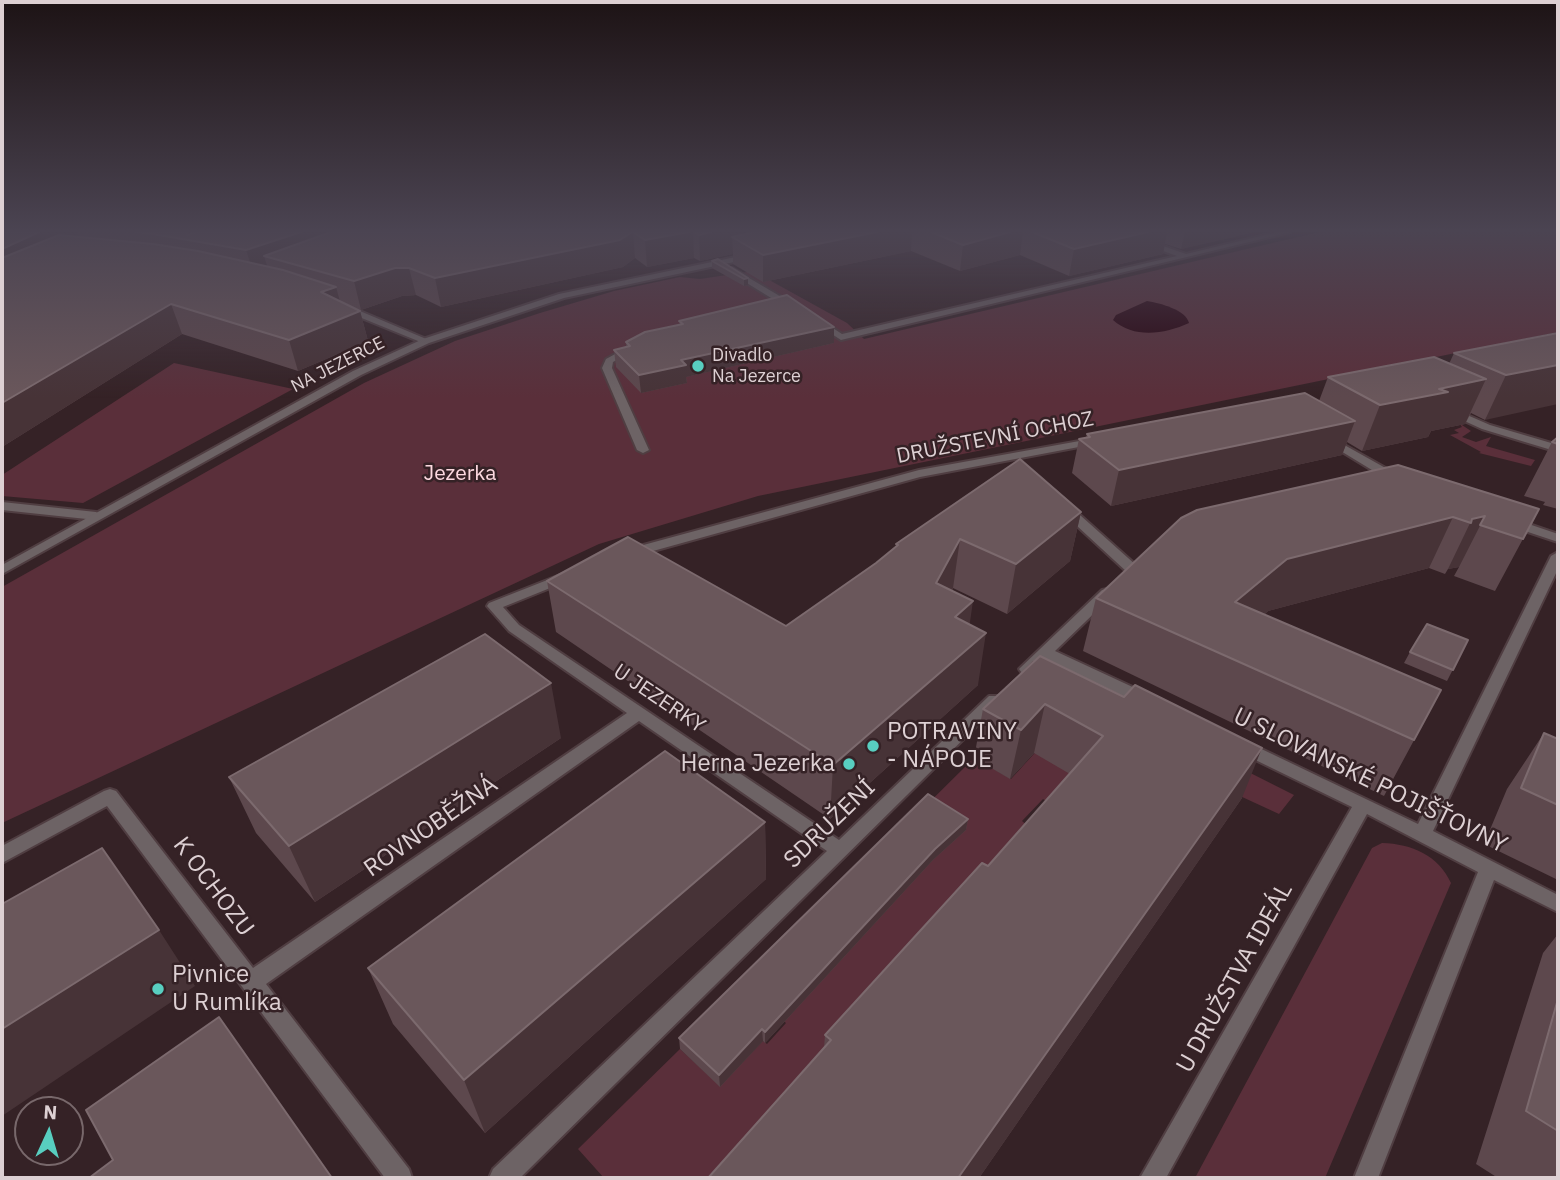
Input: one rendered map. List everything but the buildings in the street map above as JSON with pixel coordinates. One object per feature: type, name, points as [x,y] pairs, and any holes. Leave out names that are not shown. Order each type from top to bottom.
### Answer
[{"type":"street","name":"NA JEZERCE","points":[[2,569],[357,373],[426,341],[562,296],[603,287]]},
{"type":"street","points":[[760,287],[800,312]]},
{"type":"street","points":[[810,318],[841,337],[1054,287]]},
{"type":"street","points":[[333,304],[426,341]]},
{"type":"street","points":[[771,309],[789,305]]},
{"type":"street","points":[[642,343],[618,354],[609,361],[607,368],[643,450]]},
{"type":"street","points":[[1439,405],[1486,427],[1558,449]]},
{"type":"street","points":[[1322,435],[1405,485]]},
{"type":"street","name":"DRUŽSTEVNÍ OCHOZ","points":[[619,556],[919,474],[1115,437]]},
{"type":"street","points":[[1009,457],[1020,466]]},
{"type":"street","name":"SDRUŽENÍ","points":[[502,1178],[838,849],[1136,565],[1060,504]]},
{"type":"street","points":[[2,506],[96,516]]},
{"type":"street","points":[[1494,517],[1558,538]]},
{"type":"street","points":[[1422,834],[1558,556]]},
{"type":"street","name":"U JEZERKY","points":[[581,571],[494,606],[514,628],[838,849]]},
{"type":"street","points":[[1045,652],[1158,706]]},
{"type":"street","name":"ROVNOBĚŽNÁ","points":[[251,982],[639,713]]},
{"type":"street","name":"U SLOVANSKÉ POJIŠŤOVNY","points":[[1234,742],[1363,804],[1558,904]]},
{"type":"street","name":"K OCHOZU","points":[[2,855],[110,796],[400,1178]]},
{"type":"street","name":"U DRUŽSTVA IDEÁL","points":[[1153,1178],[1363,804]]},
{"type":"street","points":[[1366,1178],[1488,870]]},
{"type":"green space","name":"Jezerka","points":[[633,287],[782,287],[847,323],[864,339],[1085,287],[1558,287],[1558,332],[758,496],[599,544],[2,823],[2,587],[364,383],[455,341]]},
{"type":"green space","points":[[174,363],[293,389],[83,503],[2,496],[2,475]]},
{"type":"green space","points":[[1459,423],[1471,431],[1462,437],[1476,442],[1491,437],[1486,446],[1535,460],[1531,466],[1479,453],[1481,452],[1450,435],[1459,433],[1454,430],[1462,427]]},
{"type":"green space","points":[[1058,676],[1294,795],[1279,814],[1240,796],[1080,763],[1048,802],[1043,799],[1022,821],[1029,827],[713,1178],[604,1178],[578,1149],[680,1049],[720,1086],[763,1041],[767,1044],[786,1023],[744,986],[974,758],[1011,779],[1042,745]]},
{"type":"green space","points":[[1382,843],[1404,846],[1423,853],[1439,865],[1451,883],[1325,1178],[1195,1178],[1372,848]]},
{"type":"shaded area","points":[[1147,301],[1178,311],[1189,323],[1150,333],[1130,330],[1113,320],[1116,315]]},
{"type":"place","name":"Divadlo Na Jezerce","points":[[698,366]]},
{"type":"place","name":"POTRAVINY - NÁPOJE","points":[[873,746]]},
{"type":"place","name":"Herna Jezerka","points":[[849,764]]},
{"type":"place","name":"Pivnice U Rumlíka","points":[[158,989]]}]
